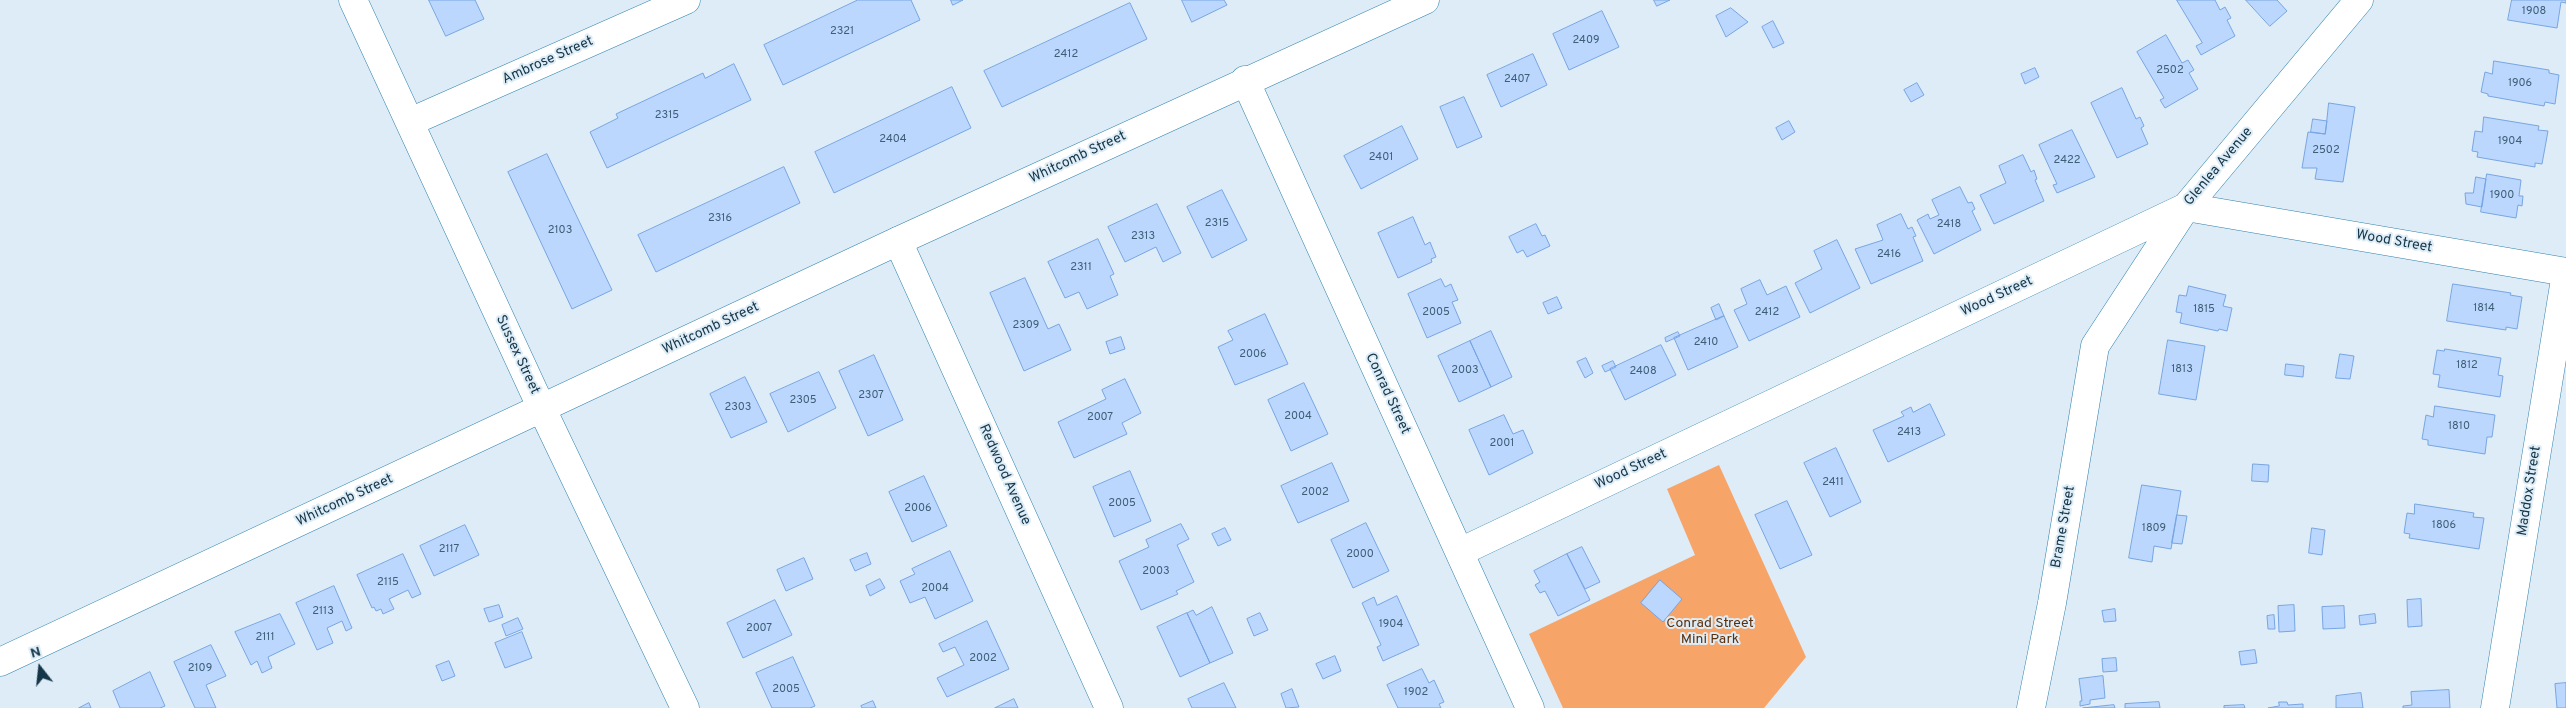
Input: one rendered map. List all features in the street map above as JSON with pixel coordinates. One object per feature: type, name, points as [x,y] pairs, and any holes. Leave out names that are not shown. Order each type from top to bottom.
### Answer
[{"type":"street","name":"Sussex Street","points":[[354,0],[542,409],[685,708]]},
{"type":"street","name":"Ambrose Street","points":[[410,122],[686,0]]},
{"type":"street","name":"Whitcomb Street","points":[[0,662],[898,241],[1245,80],[1357,32],[1424,0]]},
{"type":"street","name":"Glenlea Avenue","points":[[2095,346],[2186,207],[2359,0]]},
{"type":"street","name":"Conrad Street","points":[[1245,80],[1530,708]]},
{"type":"street","name":"Wood Street","points":[[1460,552],[2186,207],[2566,272]]},
{"type":"street","name":"Redwood Avenue","points":[[898,241],[1110,708]]},
{"type":"street","name":"Maddox Street","points":[[2495,708],[2566,272]]},
{"type":"street","name":"Brame Street","points":[[2031,708],[2052,603],[2095,346]]},
{"type":"green space","name":"Conrad Street Mini Park","points":[[1719,465],[1806,657],[1764,708],[1563,708],[1529,634],[1695,555],[1667,489]]},
{"type":"building","points":[[429,0],[475,0],[484,19],[446,36]]},
{"type":"building","points":[[858,0],[911,0],[920,20],[783,85],[764,45]]},
{"type":"building","points":[[951,0],[963,0],[953,5]]},
{"type":"building","points":[[1182,0],[1224,0],[1227,5],[1192,22]]},
{"type":"building","points":[[1654,0],[1670,0],[1657,6]]},
{"type":"building","points":[[2177,0],[2215,0],[2220,10],[2225,7],[2231,18],[2227,20],[2235,36],[2201,55],[2196,46],[2202,43]]},
{"type":"building","points":[[2246,0],[2277,0],[2287,11],[2270,26]]},
{"type":"building","points":[[2512,0],[2566,0],[2566,3],[2561,2],[2557,28],[2508,20]]},
{"type":"building","points":[[1130,3],[1147,39],[1002,107],[984,71]]},
{"type":"building","points":[[1731,8],[1748,22],[1726,37],[1716,16]]},
{"type":"building","points":[[1602,11],[1619,47],[1569,70],[1553,34]]},
{"type":"building","points":[[1773,21],[1784,43],[1773,48],[1762,27]]},
{"type":"building","points":[[2166,35],[2182,63],[2188,60],[2194,70],[2189,73],[2198,89],[2165,108],[2160,100],[2164,98],[2137,52]]},
{"type":"building","points":[[1533,54],[1547,85],[1501,107],[1487,75]]},
{"type":"building","points":[[2494,61],[2549,70],[2549,73],[2559,75],[2555,104],[2545,102],[2544,106],[2488,96],[2488,94],[2481,92],[2485,72],[2492,74]]},
{"type":"building","points":[[734,64],[751,100],[607,168],[590,132],[618,118],[616,114],[703,73],[705,78]]},
{"type":"building","points":[[2035,68],[2039,77],[2025,84],[2021,74]]},
{"type":"building","points":[[1917,83],[1924,95],[1911,102],[1904,90]]},
{"type":"building","points":[[952,87],[971,128],[834,193],[815,152]]},
{"type":"building","points":[[2122,88],[2136,119],[2140,117],[2144,126],[2141,128],[2148,144],[2117,158],[2091,103]]},
{"type":"building","points":[[1464,97],[1482,137],[1457,148],[1440,107]]},
{"type":"building","points":[[2329,103],[2355,107],[2343,182],[2315,179],[2317,168],[2302,168],[2308,132],[2325,134]]},
{"type":"building","points":[[2484,117],[2539,126],[2538,130],[2548,131],[2542,164],[2535,163],[2535,167],[2477,157],[2478,152],[2472,151],[2475,131],[2482,132]]},
{"type":"building","points":[[2313,119],[2327,121],[2325,134],[2311,132]]},
{"type":"building","points":[[1789,121],[1795,132],[1782,140],[1776,128]]},
{"type":"building","points":[[1402,126],[1418,159],[1361,189],[1344,156]]},
{"type":"building","points":[[2072,130],[2095,177],[2057,193],[2053,185],[2057,184],[2039,145]]},
{"type":"building","points":[[547,154],[612,290],[572,309],[508,172]]},
{"type":"building","points":[[2023,155],[2031,172],[2034,170],[2037,179],[2035,180],[2044,201],[1994,224],[1980,195],[2006,183],[1999,166]]},
{"type":"building","points":[[784,167],[800,203],[656,272],[638,235]]},
{"type":"building","points":[[2487,174],[2521,180],[2519,196],[2523,196],[2522,206],[2518,205],[2516,218],[2481,212]]},
{"type":"building","points":[[2476,177],[2486,179],[2482,207],[2466,204],[2465,193],[2473,193]]},
{"type":"building","points":[[1960,187],[1968,203],[1972,202],[1975,209],[1972,211],[1981,230],[1934,254],[1917,220],[1928,214],[1930,219],[1939,215],[1932,200]]},
{"type":"building","points":[[1222,190],[1247,240],[1212,258],[1187,207]]},
{"type":"building","points":[[1157,204],[1181,253],[1163,262],[1156,247],[1125,262],[1108,227]]},
{"type":"building","points":[[1901,214],[1908,229],[1912,227],[1916,236],[1913,237],[1923,261],[1871,284],[1855,249],[1883,240],[1877,225]]},
{"type":"building","points":[[1413,217],[1425,245],[1430,242],[1436,257],[1431,259],[1432,262],[1398,278],[1378,233]]},
{"type":"building","points":[[1536,224],[1542,236],[1545,235],[1550,246],[1527,257],[1523,250],[1517,253],[1509,237]]},
{"type":"building","points":[[1098,239],[1114,274],[1110,276],[1118,295],[1087,309],[1079,292],[1065,298],[1048,262]]},
{"type":"building","points":[[1837,240],[1860,288],[1810,313],[1795,283],[1822,269],[1814,251]]},
{"type":"building","points":[[1025,278],[1048,329],[1059,324],[1071,350],[1024,371],[990,293]]},
{"type":"building","points":[[1441,279],[1445,287],[1451,284],[1458,300],[1452,302],[1461,323],[1427,338],[1408,294]]},
{"type":"building","points":[[1760,280],[1767,295],[1786,286],[1800,317],[1749,341],[1734,310],[1747,304],[1741,289]]},
{"type":"building","points":[[2453,284],[2511,293],[2510,295],[2522,297],[2517,329],[2506,327],[2506,330],[2447,321]]},
{"type":"building","points":[[2189,286],[2226,295],[2223,306],[2232,308],[2227,331],[2219,329],[2218,331],[2180,323],[2182,313],[2176,312],[2179,295],[2186,296]]},
{"type":"building","points":[[1557,297],[1562,308],[1548,314],[1543,303]]},
{"type":"building","points":[[1719,304],[1724,316],[1716,320],[1711,308]]},
{"type":"building","points":[[1265,314],[1288,364],[1235,385],[1218,347],[1233,340],[1228,331]]},
{"type":"building","points":[[1724,316],[1738,347],[1688,370],[1674,338]]},
{"type":"building","points":[[1491,331],[1512,377],[1491,387],[1470,341]]},
{"type":"building","points":[[1678,332],[1680,336],[1666,342],[1665,338]]},
{"type":"building","points":[[1121,337],[1125,349],[1110,354],[1106,342]]},
{"type":"building","points":[[2168,340],[2205,346],[2196,400],[2159,394]]},
{"type":"building","points":[[1470,341],[1491,387],[1459,402],[1438,356]]},
{"type":"building","points":[[1661,345],[1676,375],[1625,400],[1610,369]]},
{"type":"building","points":[[2445,349],[2501,358],[2498,375],[2503,376],[2500,397],[2438,387],[2440,375],[2433,374],[2437,350],[2444,351]]},
{"type":"building","points":[[2340,354],[2354,356],[2350,379],[2336,378]]},
{"type":"building","points":[[874,355],[903,420],[868,436],[839,371]]},
{"type":"building","points":[[1586,358],[1593,373],[1585,378],[1577,362]]},
{"type":"building","points":[[1613,361],[1616,367],[1605,372],[1602,366]]},
{"type":"building","points":[[2286,364],[2304,366],[2303,377],[2285,375]]},
{"type":"building","points":[[819,372],[836,408],[788,432],[770,394]]},
{"type":"building","points":[[745,377],[767,422],[731,438],[710,394]]},
{"type":"building","points":[[1125,379],[1141,413],[1122,423],[1127,434],[1074,458],[1058,422],[1106,399],[1102,390]]},
{"type":"building","points":[[1304,383],[1328,434],[1291,451],[1268,400]]},
{"type":"building","points":[[1930,404],[1945,435],[1888,462],[1873,430],[1904,416],[1901,412],[1911,407],[1913,412]]},
{"type":"building","points":[[2435,406],[2495,415],[2492,437],[2487,437],[2485,454],[2428,445],[2428,440],[2422,439],[2426,415],[2433,417]]},
{"type":"building","points":[[1504,415],[1513,434],[1523,430],[1533,453],[1489,475],[1469,430]]},
{"type":"building","points":[[1836,448],[1861,502],[1830,517],[1804,463]]},
{"type":"building","points":[[1332,463],[1349,501],[1298,523],[1281,486]]},
{"type":"building","points":[[2253,464],[2269,465],[2268,482],[2252,481]]},
{"type":"building","points":[[1130,471],[1151,521],[1114,537],[1093,487]]},
{"type":"building","points":[[924,476],[947,526],[912,542],[889,492]]},
{"type":"building","points":[[2142,485],[2181,491],[2171,549],[2154,546],[2152,562],[2129,558]]},
{"type":"building","points":[[1787,501],[1812,555],[1780,569],[1755,515]]},
{"type":"building","points":[[2415,504],[2474,513],[2473,517],[2484,518],[2479,549],[2409,538],[2410,534],[2404,533],[2407,513],[2414,514]]},
{"type":"building","points":[[2177,515],[2187,516],[2182,544],[2172,543]]},
{"type":"building","points":[[1366,523],[1389,571],[1353,588],[1331,540]]},
{"type":"building","points":[[1181,524],[1189,539],[1177,545],[1194,582],[1176,591],[1178,594],[1141,610],[1119,561],[1149,547],[1146,540]]},
{"type":"building","points":[[465,525],[479,555],[434,576],[420,546]]},
{"type":"building","points":[[1225,528],[1231,540],[1218,546],[1212,534]]},
{"type":"building","points":[[2312,528],[2325,530],[2322,555],[2309,553]]},
{"type":"building","points":[[1582,547],[1600,582],[1585,589],[1567,554]]},
{"type":"building","points":[[950,551],[973,601],[935,619],[925,597],[910,603],[900,581],[915,574],[912,569]]},
{"type":"building","points":[[867,553],[871,564],[855,571],[850,560]]},
{"type":"building","points":[[403,554],[421,594],[412,598],[408,590],[389,599],[394,609],[383,614],[381,609],[376,611],[374,607],[372,608],[357,575]]},
{"type":"building","points":[[1567,554],[1590,600],[1558,616],[1545,591],[1540,593],[1535,585],[1540,582],[1534,571]]},
{"type":"building","points":[[804,558],[813,579],[786,591],[777,570]]},
{"type":"building","points":[[880,579],[885,588],[870,596],[866,586]]},
{"type":"building","points":[[1660,580],[1682,599],[1663,622],[1641,603]]},
{"type":"building","points":[[334,586],[352,628],[346,631],[342,621],[327,628],[333,643],[317,650],[296,603]]},
{"type":"building","points":[[1397,596],[1419,645],[1383,661],[1377,647],[1381,645],[1362,603],[1374,597],[1377,605]]},
{"type":"building","points":[[2421,599],[2422,626],[2408,627],[2407,600]]},
{"type":"building","points":[[775,600],[792,635],[743,658],[727,623]]},
{"type":"building","points":[[499,605],[503,617],[489,622],[484,609]]},
{"type":"building","points":[[2294,605],[2295,631],[2279,632],[2278,606]]},
{"type":"building","points":[[2344,606],[2345,628],[2323,629],[2322,607]]},
{"type":"building","points":[[1212,607],[1233,653],[1210,663],[1187,613],[1193,610],[1196,615]]},
{"type":"building","points":[[2115,609],[2116,621],[2104,622],[2102,611]]},
{"type":"building","points":[[1187,613],[1210,663],[1180,677],[1157,627]]},
{"type":"building","points":[[1260,613],[1268,630],[1254,636],[1247,619]]},
{"type":"building","points":[[280,614],[295,644],[268,657],[272,668],[262,673],[257,661],[251,665],[235,632]]},
{"type":"building","points":[[2375,614],[2376,623],[2360,625],[2359,616]]},
{"type":"building","points":[[2274,615],[2275,629],[2268,629],[2267,616]]},
{"type":"building","points":[[518,618],[523,629],[506,636],[502,625]]},
{"type":"building","points":[[987,621],[1009,669],[947,697],[937,678],[964,665],[955,647],[943,652],[939,644]]},
{"type":"building","points":[[522,632],[532,658],[505,668],[495,643]]},
{"type":"building","points":[[211,645],[226,676],[206,685],[216,708],[195,708],[174,662]]},
{"type":"building","points":[[2255,650],[2257,663],[2241,665],[2239,652]]},
{"type":"building","points":[[1335,656],[1341,671],[1323,679],[1316,664]]},
{"type":"building","points":[[793,657],[815,706],[810,708],[772,708],[756,673]]},
{"type":"building","points":[[2116,658],[2117,671],[2103,672],[2102,659]]},
{"type":"building","points":[[449,661],[455,676],[442,681],[436,666]]},
{"type":"building","points":[[1422,669],[1429,683],[1434,680],[1444,702],[1439,704],[1441,708],[1398,708],[1387,685]]},
{"type":"building","points":[[150,672],[165,706],[160,708],[120,708],[113,691]]},
{"type":"building","points":[[2103,676],[2105,698],[2090,700],[2090,704],[2080,706],[2080,701],[2082,701],[2079,679]]},
{"type":"building","points":[[1224,683],[1236,708],[1192,708],[1188,699]]},
{"type":"building","points":[[2566,683],[2566,708],[2557,708],[2555,684]]},
{"type":"building","points":[[1292,689],[1299,707],[1286,708],[1281,694]]},
{"type":"building","points":[[2449,690],[2450,708],[2403,708],[2403,706],[2412,705],[2411,692]]},
{"type":"building","points":[[2361,693],[2363,708],[2336,708],[2336,696]]},
{"type":"building","points":[[1014,699],[1018,708],[995,708]]},
{"type":"building","points":[[873,701],[876,708],[862,708],[861,706]]},
{"type":"building","points":[[2159,702],[2160,708],[2125,708],[2125,704]]},
{"type":"building","points":[[2279,702],[2287,702],[2288,705],[2303,704],[2303,708],[2268,708],[2279,706]]},
{"type":"building","points":[[89,703],[91,708],[79,708]]},
{"type":"building","points":[[2114,705],[2115,708],[2083,708]]},
{"type":"building","points":[[2244,705],[2245,708],[2224,708],[2224,706]]}]
